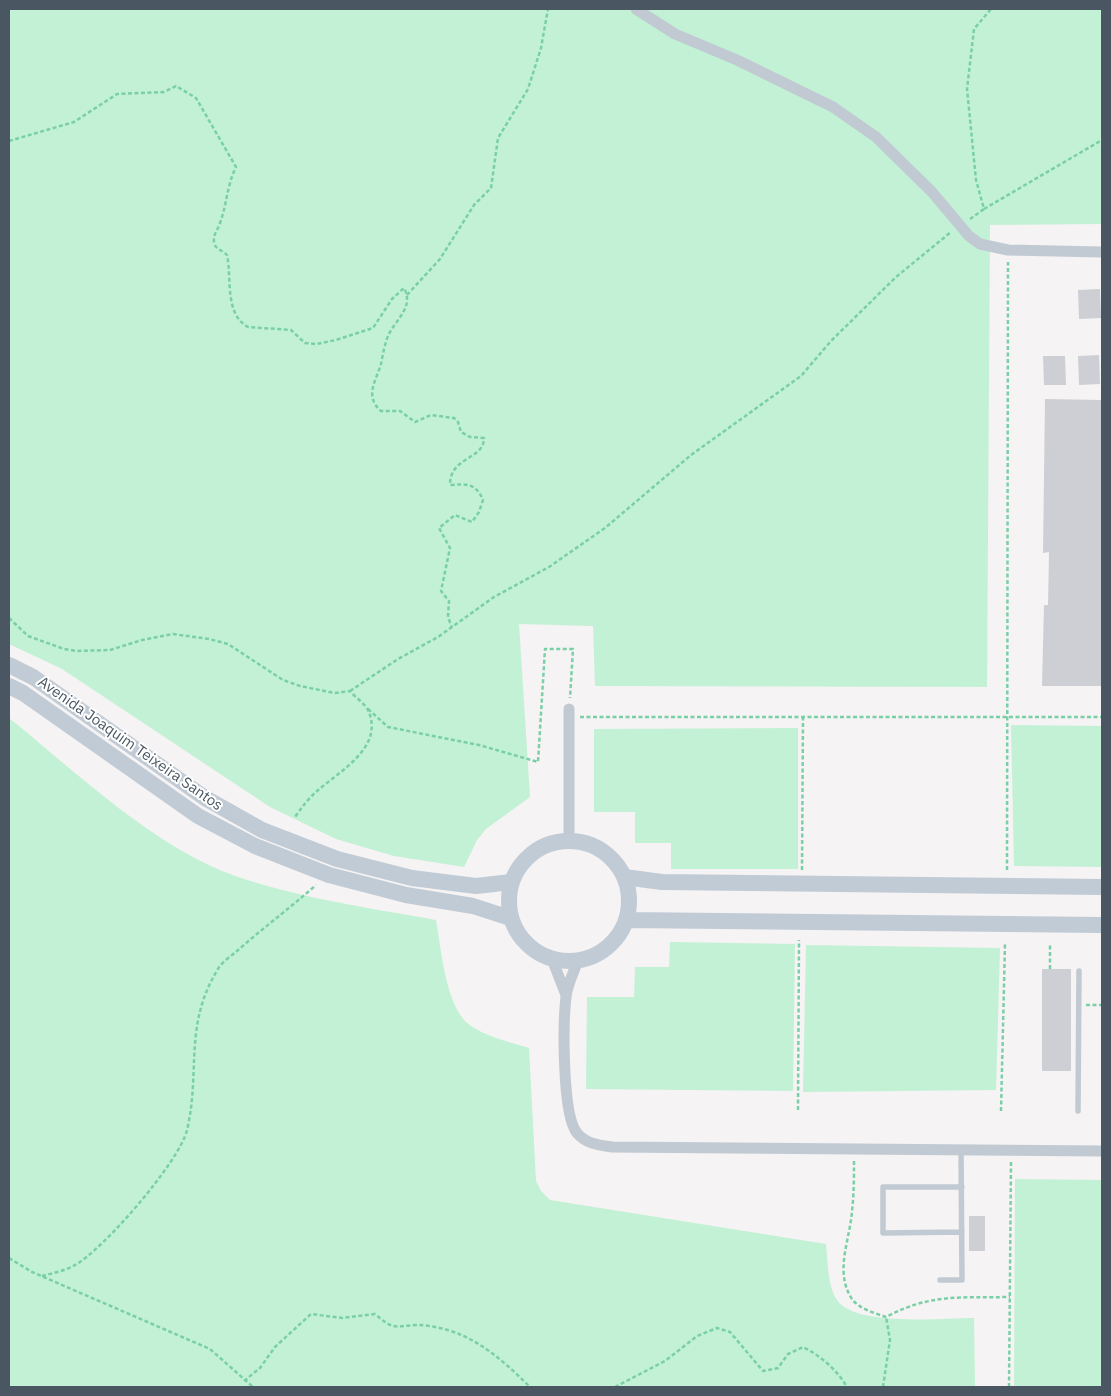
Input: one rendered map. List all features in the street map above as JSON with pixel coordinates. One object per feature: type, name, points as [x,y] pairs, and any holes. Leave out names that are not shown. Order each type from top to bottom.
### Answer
[{"type":"street","points":[[636,9],[675,34],[737,60],[833,107],[876,137],[932,192],[960,226],[980,244],[1008,250],[1102,252]]},
{"type":"street","name":"Avenida Joaquim Teixeira Santos","points":[[9,665],[33,676],[206,798],[262,830],[338,859],[412,878],[476,886],[511,882]]},
{"type":"street","name":"Avenida Joaquim Teixeira Santos","points":[[9,686],[23,693],[198,816],[255,846],[329,875],[406,895],[473,906],[510,918]]},
{"type":"street","points":[[569,713],[569,841]]},
{"type":"street","points":[[576,840],[596,847],[613,859],[624,877],[629,906],[626,920],[618,935],[607,947],[593,956],[578,960],[552,958],[533,950],[510,918],[508,900],[511,882],[521,864],[536,850],[556,842],[569,841],[576,840]]},
{"type":"street","points":[[624,877],[662,882],[1102,887]]},
{"type":"street","points":[[626,920],[1102,925]]},
{"type":"street","points":[[552,958],[566,996]]},
{"type":"street","points":[[578,960],[566,996],[566,1100],[569,1121],[578,1134],[590,1143],[612,1147],[1102,1151]]},
{"type":"lane","points":[[1078,1111],[1079,971]]},
{"type":"lane","points":[[940,1280],[962,1280],[961,1150]]},
{"type":"lane","points":[[962,1187],[883,1188],[883,1233],[962,1232]]},
{"type":"path","points":[[408,295],[440,259],[474,205],[491,188],[498,138],[528,89],[541,48],[548,9]]},
{"type":"path","points":[[984,209],[976,180],[967,89],[974,28],[991,9]]},
{"type":"path","points":[[9,141],[74,122],[117,94],[164,92],[176,86],[196,98],[236,167],[226,193],[220,224],[214,235],[214,242],[220,251],[227,255],[231,298],[241,324],[248,328],[291,330],[300,341],[316,344],[373,328],[404,288],[408,295],[407,306],[388,335],[380,367],[373,384],[374,402],[380,411],[400,411],[415,422],[431,415],[454,418],[458,422],[461,432],[465,435],[484,438],[480,451],[458,464],[450,474],[450,484],[470,484],[479,490],[483,500],[479,512],[472,522],[455,515],[439,528],[450,548],[442,591],[449,601],[448,618],[452,628]]},
{"type":"path","points":[[9,618],[28,636],[77,651],[110,650],[142,640],[173,634],[208,639],[228,644],[283,680],[300,686],[335,693],[350,692],[398,659],[452,628],[494,598],[549,567],[605,528],[691,455],[801,376],[831,341],[896,277],[960,226],[984,209],[1102,140]]},
{"type":"path","points":[[1007,870],[1008,250]]},
{"type":"path","points":[[350,692],[388,726],[479,745],[538,762],[545,649],[573,649],[569,713],[803,717],[1102,717]]},
{"type":"path","points":[[295,818],[305,803],[365,749],[371,734],[368,709]]},
{"type":"path","points":[[802,884],[803,717]]},
{"type":"path","points":[[42,1276],[76,1265],[96,1248],[139,1202],[179,1152],[187,1130],[194,1078],[195,1031],[201,1004],[219,967],[260,930],[329,875]]},
{"type":"path","points":[[798,1110],[799,940]]},
{"type":"path","points":[[1001,1111],[1005,943]]},
{"type":"path","points":[[1050,944],[1050,969]]},
{"type":"path","points":[[1079,1005],[1102,1005]]},
{"type":"path","points":[[855,1149],[852,1213],[843,1262],[847,1288],[853,1300],[864,1309],[886,1317],[899,1310],[937,1298],[1010,1298]]},
{"type":"path","points":[[1009,1387],[1011,1150]]},
{"type":"path","points":[[9,1258],[42,1276],[210,1350],[253,1387]]},
{"type":"path","points":[[244,1381],[260,1368],[275,1347],[311,1314],[342,1318],[375,1314],[387,1324],[400,1328],[417,1325],[458,1333],[509,1366],[530,1387]]},
{"type":"path","points":[[883,1387],[890,1340],[886,1317]]},
{"type":"path","points":[[615,1387],[665,1361],[697,1336],[718,1328],[730,1332],[763,1371],[778,1368],[788,1354],[803,1348],[816,1354],[840,1376],[847,1387]]},
{"type":"green space","points":[[9,9],[1102,9],[1102,224],[990,225],[987,687],[595,686],[593,626],[519,624],[530,797],[486,829],[477,840],[464,867],[394,856],[336,839],[270,807],[62,669],[9,644]]},
{"type":"green space","points":[[9,718],[146,828],[175,847],[205,863],[235,876],[284,890],[335,902],[436,920],[448,986],[452,999],[464,1020],[486,1034],[529,1048],[536,1181],[541,1191],[550,1200],[826,1244],[831,1287],[837,1300],[847,1309],[880,1318],[974,1318],[975,1387],[9,1387]]},
{"type":"green space","points":[[1011,725],[1102,726],[1102,867],[1014,866]]},
{"type":"green space","points":[[798,728],[798,869],[671,869],[671,843],[635,843],[635,812],[594,812],[594,729]]},
{"type":"green space","points":[[670,942],[795,944],[793,1091],[586,1089],[587,997],[634,997],[635,967],[669,967]]},
{"type":"green space","points":[[806,945],[1000,948],[996,1090],[803,1092]]},
{"type":"green space","points":[[1015,1179],[1102,1180],[1102,1387],[1014,1387]]},
{"type":"building","points":[[1100,289],[1101,318],[1079,319],[1078,290]]},
{"type":"building","points":[[1099,355],[1100,384],[1079,385],[1078,356]]},
{"type":"building","points":[[1043,356],[1065,356],[1066,385],[1044,385]]},
{"type":"building","points":[[1045,399],[1102,400],[1102,686],[1042,686],[1044,605],[1048,605],[1049,552],[1043,553]]},
{"type":"building","points":[[1042,969],[1071,969],[1071,1071],[1042,1071]]},
{"type":"building","points":[[969,1216],[985,1216],[985,1251],[969,1251]]}]
